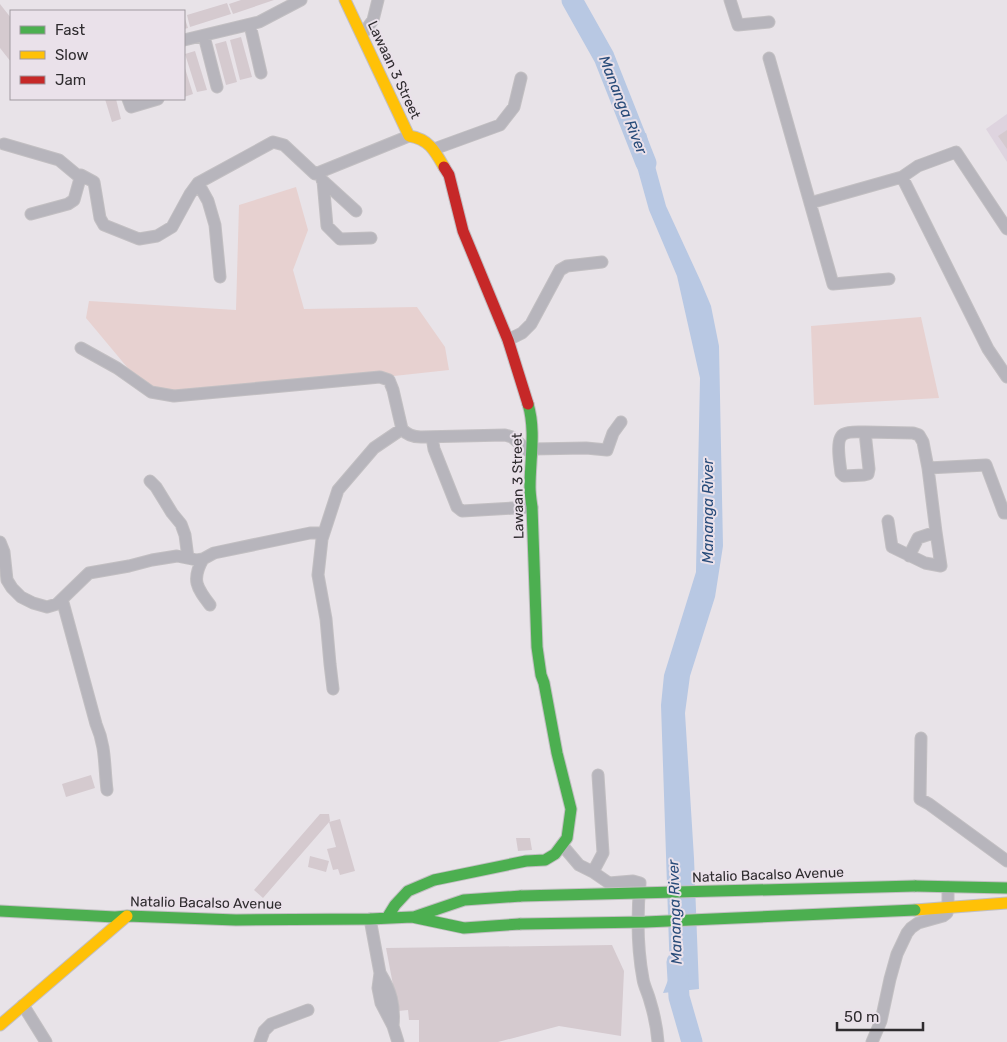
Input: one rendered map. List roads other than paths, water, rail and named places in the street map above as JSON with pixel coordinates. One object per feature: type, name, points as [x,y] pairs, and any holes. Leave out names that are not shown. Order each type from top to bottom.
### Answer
[{"type":"main road","name":"Lawaan 3 Street","points":[[344,0],[409,136],[422,140],[434,149],[449,175],[463,231],[508,340],[532,417],[530,488],[537,647],[549,715],[571,809],[567,838],[562,845]]},
{"type":"main road","points":[[387,918],[395,905],[408,891],[434,880],[526,861],[545,860],[555,854],[562,845]]},
{"type":"main road","name":"Natalio Bacalso Avenue","points":[[412,917],[464,900],[521,896],[915,886],[1007,888]]},
{"type":"main road","name":"Natalio Bacalso Avenue","points":[[0,911],[236,920],[412,917],[464,928],[520,924],[646,922],[916,910],[948,906],[1007,903]]},
{"type":"main road","points":[[0,1025],[127,916]]},
{"type":"street","points":[[185,40],[259,22],[301,0]]},
{"type":"street","points":[[362,35],[373,20],[378,0]]},
{"type":"street","points":[[730,0],[738,25],[769,22]]},
{"type":"street","points":[[250,25],[261,73]]},
{"type":"street","points":[[204,36],[217,87]]},
{"type":"street","points":[[769,58],[833,284],[889,279]]},
{"type":"street","points":[[434,149],[500,125],[514,107],[521,78]]},
{"type":"street","points":[[128,100],[130,108],[155,100]]},
{"type":"street","points":[[319,177],[409,136]]},
{"type":"street","points":[[4,144],[59,160],[77,175],[94,182],[100,218],[104,225],[139,239],[157,236],[172,227],[198,183],[274,142],[284,145],[356,211]]},
{"type":"street","points":[[810,203],[902,177],[918,166],[956,152],[1007,229]]},
{"type":"street","points":[[31,214],[68,204],[74,200],[81,176]]},
{"type":"street","points":[[319,177],[327,226],[340,239],[371,238]]},
{"type":"street","points":[[902,177],[988,349],[1007,377]]},
{"type":"street","points":[[198,183],[208,201],[215,224],[220,277]]},
{"type":"street","points":[[508,340],[522,333],[531,324],[560,270],[566,266],[602,262]]},
{"type":"street","points":[[81,348],[117,368],[151,392],[174,396],[380,377],[389,380],[402,429],[413,436],[505,435],[512,436],[532,451],[586,448],[607,450],[613,433],[621,422]]},
{"type":"street","points":[[333,689],[326,620],[318,575],[322,539],[338,490],[374,448],[402,429]]},
{"type":"street","points":[[864,432],[913,433],[919,435],[923,442],[928,468],[941,566],[925,563],[892,547],[888,521]]},
{"type":"street","points":[[432,437],[434,449],[457,507],[462,511],[532,507]]},
{"type":"street","points":[[928,468],[986,465],[1004,513],[1007,513]]},
{"type":"street","points":[[150,481],[182,524],[188,558]]},
{"type":"street","points":[[909,556],[918,538],[936,532]]},
{"type":"street","points":[[0,542],[4,552],[7,580],[12,588],[21,597],[37,605],[47,607],[57,604],[89,573],[177,556],[197,560],[203,559],[214,553],[310,533],[324,533]]},
{"type":"street","points":[[203,559],[198,568],[196,581],[198,590],[210,606]]},
{"type":"street","points":[[62,599],[101,737],[107,790]]},
{"type":"street","points":[[921,738],[920,799],[930,804],[1007,861]]},
{"type":"street","points":[[593,872],[603,853],[598,775]]},
{"type":"street","points":[[562,845],[579,865],[609,883],[633,881],[640,883],[638,907],[639,946],[643,980],[653,1009],[658,1042]]},
{"type":"street","points":[[872,1042],[881,1021],[897,954],[907,933],[918,923],[947,913],[948,887]]},
{"type":"street","points":[[370,919],[380,973],[392,996],[393,1026],[398,1042]]},
{"type":"street","points":[[23,1005],[46,1042]]},
{"type":"street","points":[[260,1042],[264,1031],[271,1024],[308,1010]]},
{"type":"water","points":[[646,133],[666,206],[711,306],[719,346],[723,546],[715,597],[690,676],[685,713],[694,858],[699,989],[663,993],[670,975],[661,705],[664,675],[696,572],[700,378],[677,276],[649,210],[629,138]]},
{"type":"waterway","name":"Mananga River","points":[[572,0],[604,57],[646,163]]},
{"type":"waterway","name":"Mananga River","points":[[677,962],[679,997],[692,1042]]}]
